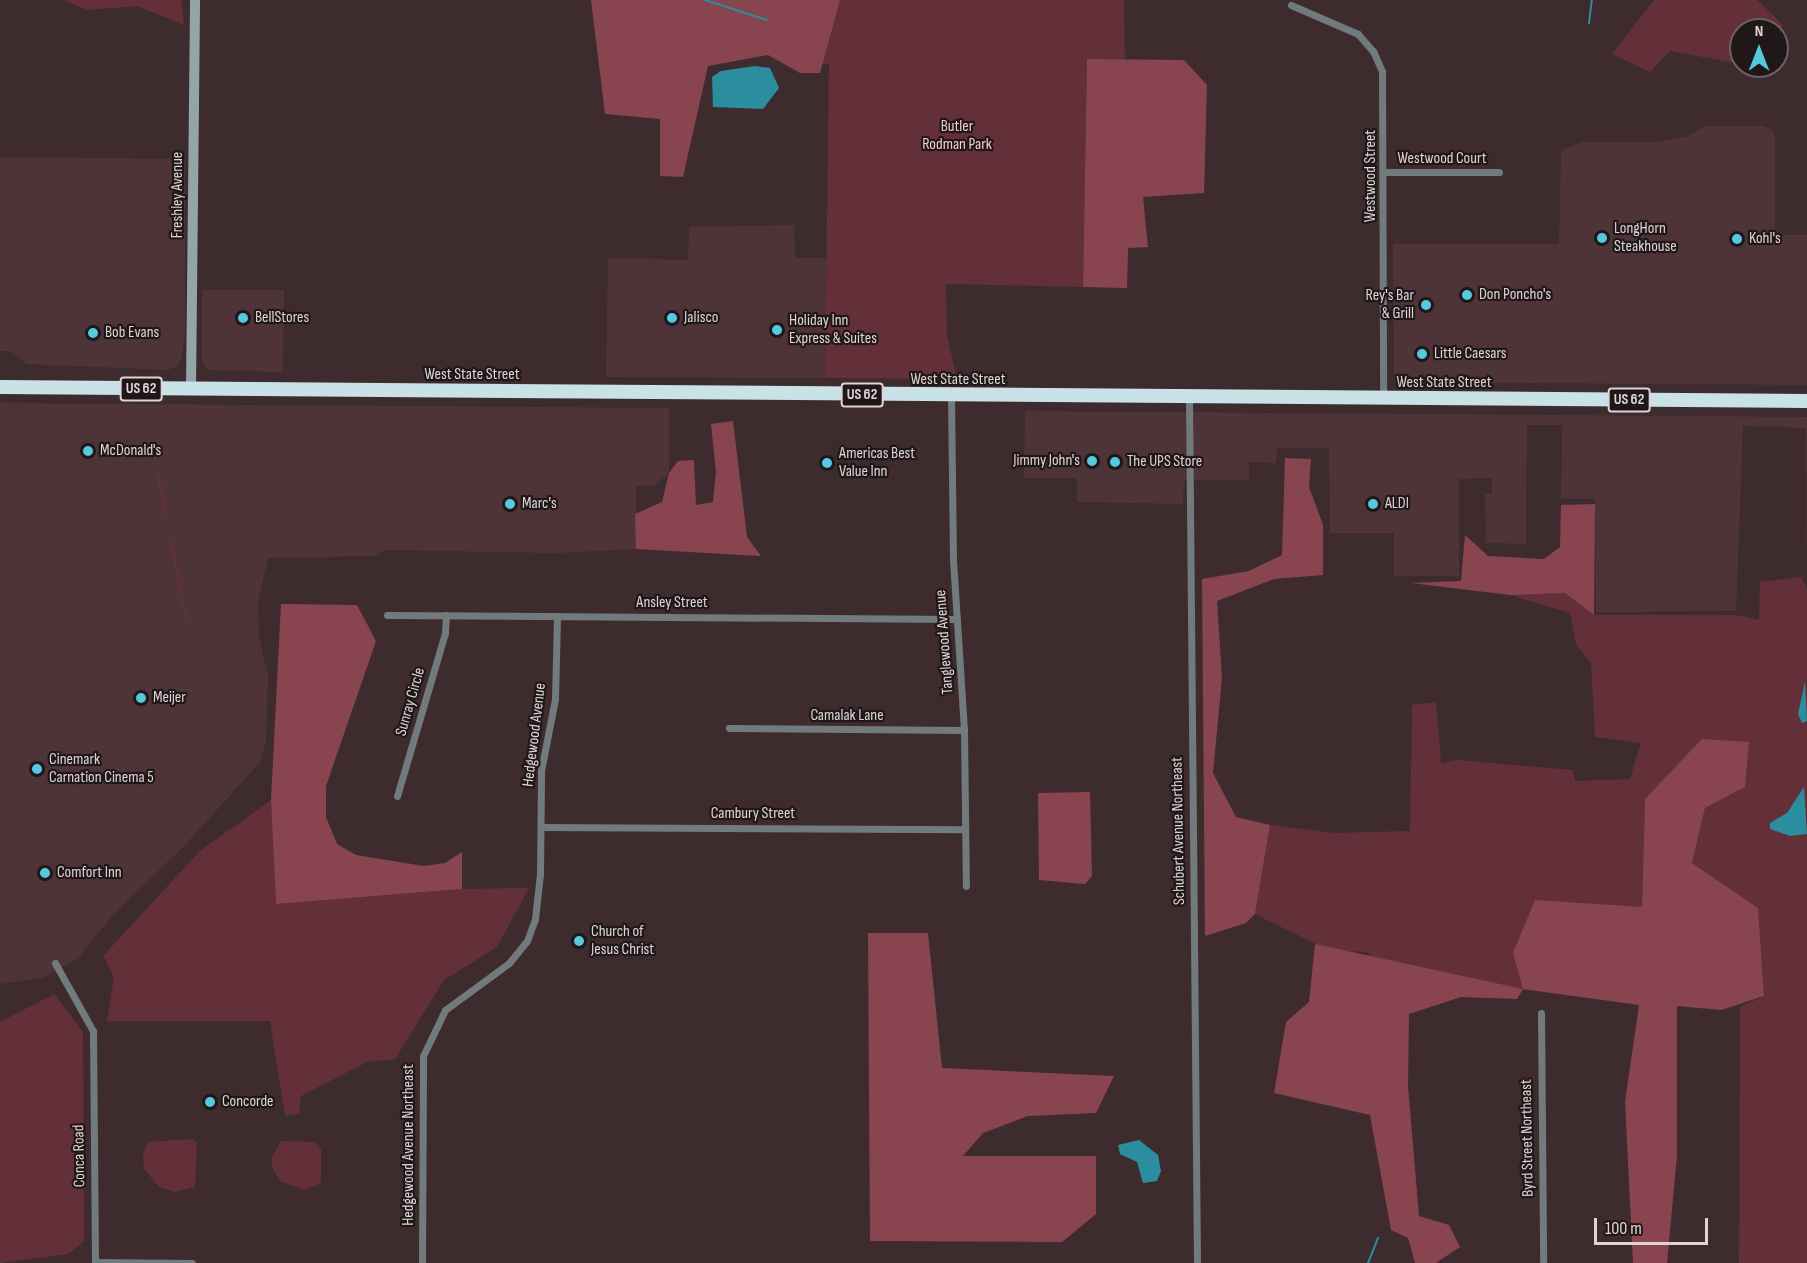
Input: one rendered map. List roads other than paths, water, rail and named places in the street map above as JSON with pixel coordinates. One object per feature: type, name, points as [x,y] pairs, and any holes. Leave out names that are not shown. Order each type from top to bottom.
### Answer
[{"type":"highway","name":"West State Street","points":[[0,387],[1807,401]]},
{"type":"street","name":"Freshley Avenue","points":[[191,389],[195,0]]},
{"type":"street","name":"Westwood Street","points":[[1291,5],[1349,28],[1372,51],[1384,88],[1383,399]]},
{"type":"street","name":"Westwood Court","points":[[1384,172],[1499,172]]},
{"type":"street","name":"Tanglewood Avenue","points":[[951,396],[957,619],[964,730],[966,886]]},
{"type":"street","name":"Schubert Avenue Northeast","points":[[1189,398],[1197,1263]]},
{"type":"street","name":"Ansley Street","points":[[387,615],[957,619]]},
{"type":"street","name":"Sunray Circle","points":[[397,796],[445,633],[446,615]]},
{"type":"street","name":"Hedgewood Avenue","points":[[540,858],[542,759],[556,687],[557,616]]},
{"type":"street","name":"Camalak Lane","points":[[729,728],[964,730]]},
{"type":"street","name":"Cambury Street","points":[[541,827],[965,829]]},
{"type":"street","name":"Hedgewood Avenue Northeast","points":[[422,1263],[420,1078],[424,1050],[446,1010],[501,970],[527,940],[538,908],[540,858]]},
{"type":"street","name":"Conca Road","points":[[55,963],[93,1031],[94,1262],[192,1263]]},
{"type":"street","name":"Byrd Street Northeast","points":[[1541,1013],[1543,1263]]},
{"type":"water","points":[[755,66],[770,68],[779,88],[763,109],[713,107],[712,77],[721,71]]},
{"type":"water","points":[[1805,682],[1807,721],[1802,723],[1798,714]]},
{"type":"water","points":[[1804,787],[1807,834],[1790,836],[1770,829],[1770,823],[1787,813]]},
{"type":"water","points":[[1139,1140],[1158,1155],[1161,1171],[1157,1181],[1143,1183],[1137,1162],[1120,1154],[1118,1145]]},
{"type":"waterway","points":[[705,0],[767,20]]},
{"type":"waterway","points":[[1589,23],[1592,0]]},
{"type":"waterway","points":[[1368,1263],[1378,1238]]},
{"type":"place","name":"LongHorn Steakhouse","points":[[1602,238]]},
{"type":"place","name":"Kohl's","points":[[1737,239]]},
{"type":"place","name":"Don Poncho's","points":[[1467,295]]},
{"type":"place","name":"Rey's Bar & Grill","points":[[1426,305]]},
{"type":"place","name":"BellStores","points":[[243,318]]},
{"type":"place","name":"Jalisco","points":[[672,318]]},
{"type":"place","name":"Holiday Inn Express & Suites","points":[[777,330]]},
{"type":"place","name":"Bob Evans","points":[[93,333]]},
{"type":"place","name":"Little Caesars","points":[[1422,354]]},
{"type":"place","name":"McDonald's","points":[[88,451]]},
{"type":"place","name":"Jimmy John's","points":[[1092,461]]},
{"type":"place","name":"The UPS Store","points":[[1115,462]]},
{"type":"place","name":"Americas Best Value Inn","points":[[827,463]]},
{"type":"place","name":"Marc's","points":[[510,504]]},
{"type":"place","name":"ALDI","points":[[1373,504]]},
{"type":"place","name":"Meijer","points":[[141,698]]},
{"type":"place","name":"Cinemark Carnation Cinema 5","points":[[37,769]]},
{"type":"place","name":"Comfort Inn","points":[[45,873]]},
{"type":"place","name":"Church of Jesus Christ","points":[[579,941]]},
{"type":"place","name":"Concorde","points":[[210,1102]]},
{"type":"park label","name":"Butler Rodman Park","points":[[957,136]]}]
